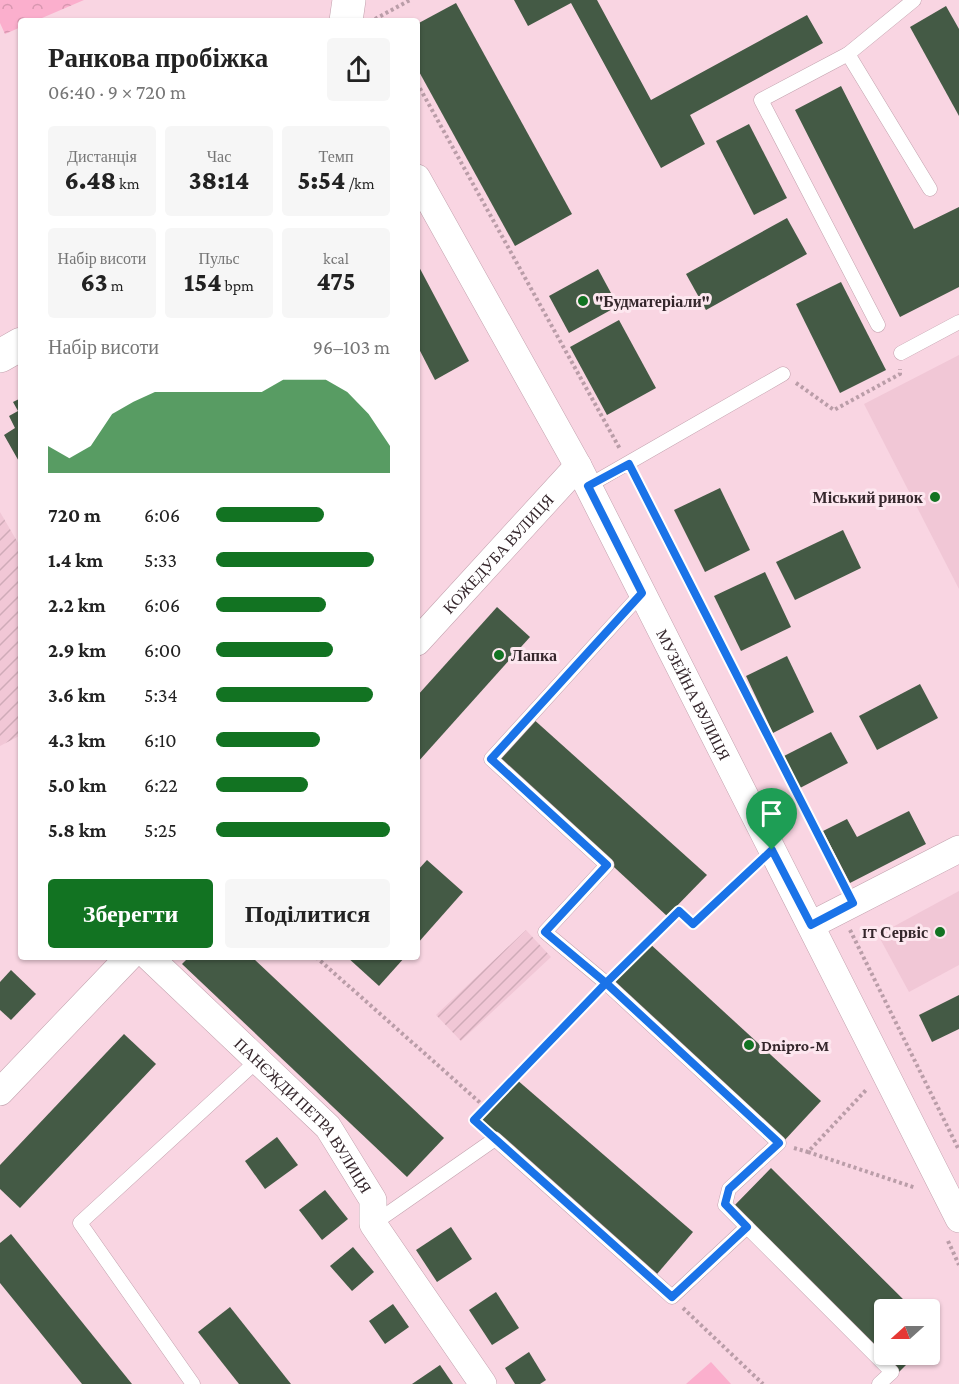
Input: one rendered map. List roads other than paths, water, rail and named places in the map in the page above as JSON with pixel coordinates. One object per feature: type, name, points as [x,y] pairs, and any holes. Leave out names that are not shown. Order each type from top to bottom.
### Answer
[{"type":"street","points":[[346,18],[349,0]]},
{"type":"street","name":"МУЗЕЙНА ВУЛИЦЯ","points":[[420,183],[583,476],[959,1219]]},
{"type":"street","points":[[0,356],[18,346]]},
{"type":"street","name":"КОЖЕДУБА ВУЛИЦЯ","points":[[420,639],[583,476]]},
{"type":"street","points":[[811,925],[959,849]]},
{"type":"street","points":[[0,1092],[126,960]]},
{"type":"street","name":"ПАНЄЖДИ ПЕТРА ВУЛИЦЯ","points":[[152,960],[328,1127],[373,1200],[373,1224],[483,1384]]},
{"type":"lane","points":[[878,324],[761,100],[848,54],[914,0]]},
{"type":"lane","points":[[848,54],[930,189]]},
{"type":"lane","points":[[901,353],[959,322]]},
{"type":"lane","points":[[583,476],[629,464],[783,374]]},
{"type":"lane","points":[[642,593],[491,759],[607,865],[545,932],[606,983],[779,1143],[729,1189],[725,1204],[892,1372],[879,1384]]},
{"type":"lane","points":[[193,1384],[80,1222],[259,1059]]},
{"type":"lane","points":[[373,1224],[495,1138],[672,1297],[747,1227]]},
{"type":"place","name":"\"Будматеріали\"","points":[[583,301]]},
{"type":"place","name":"Міський ринок","points":[[935,497]]},
{"type":"place","name":"Лапка","points":[[499,655]]},
{"type":"place","name":"IT Сервіс","points":[[940,932]]},
{"type":"place","name":"Dnipro-M","points":[[749,1045]]}]
